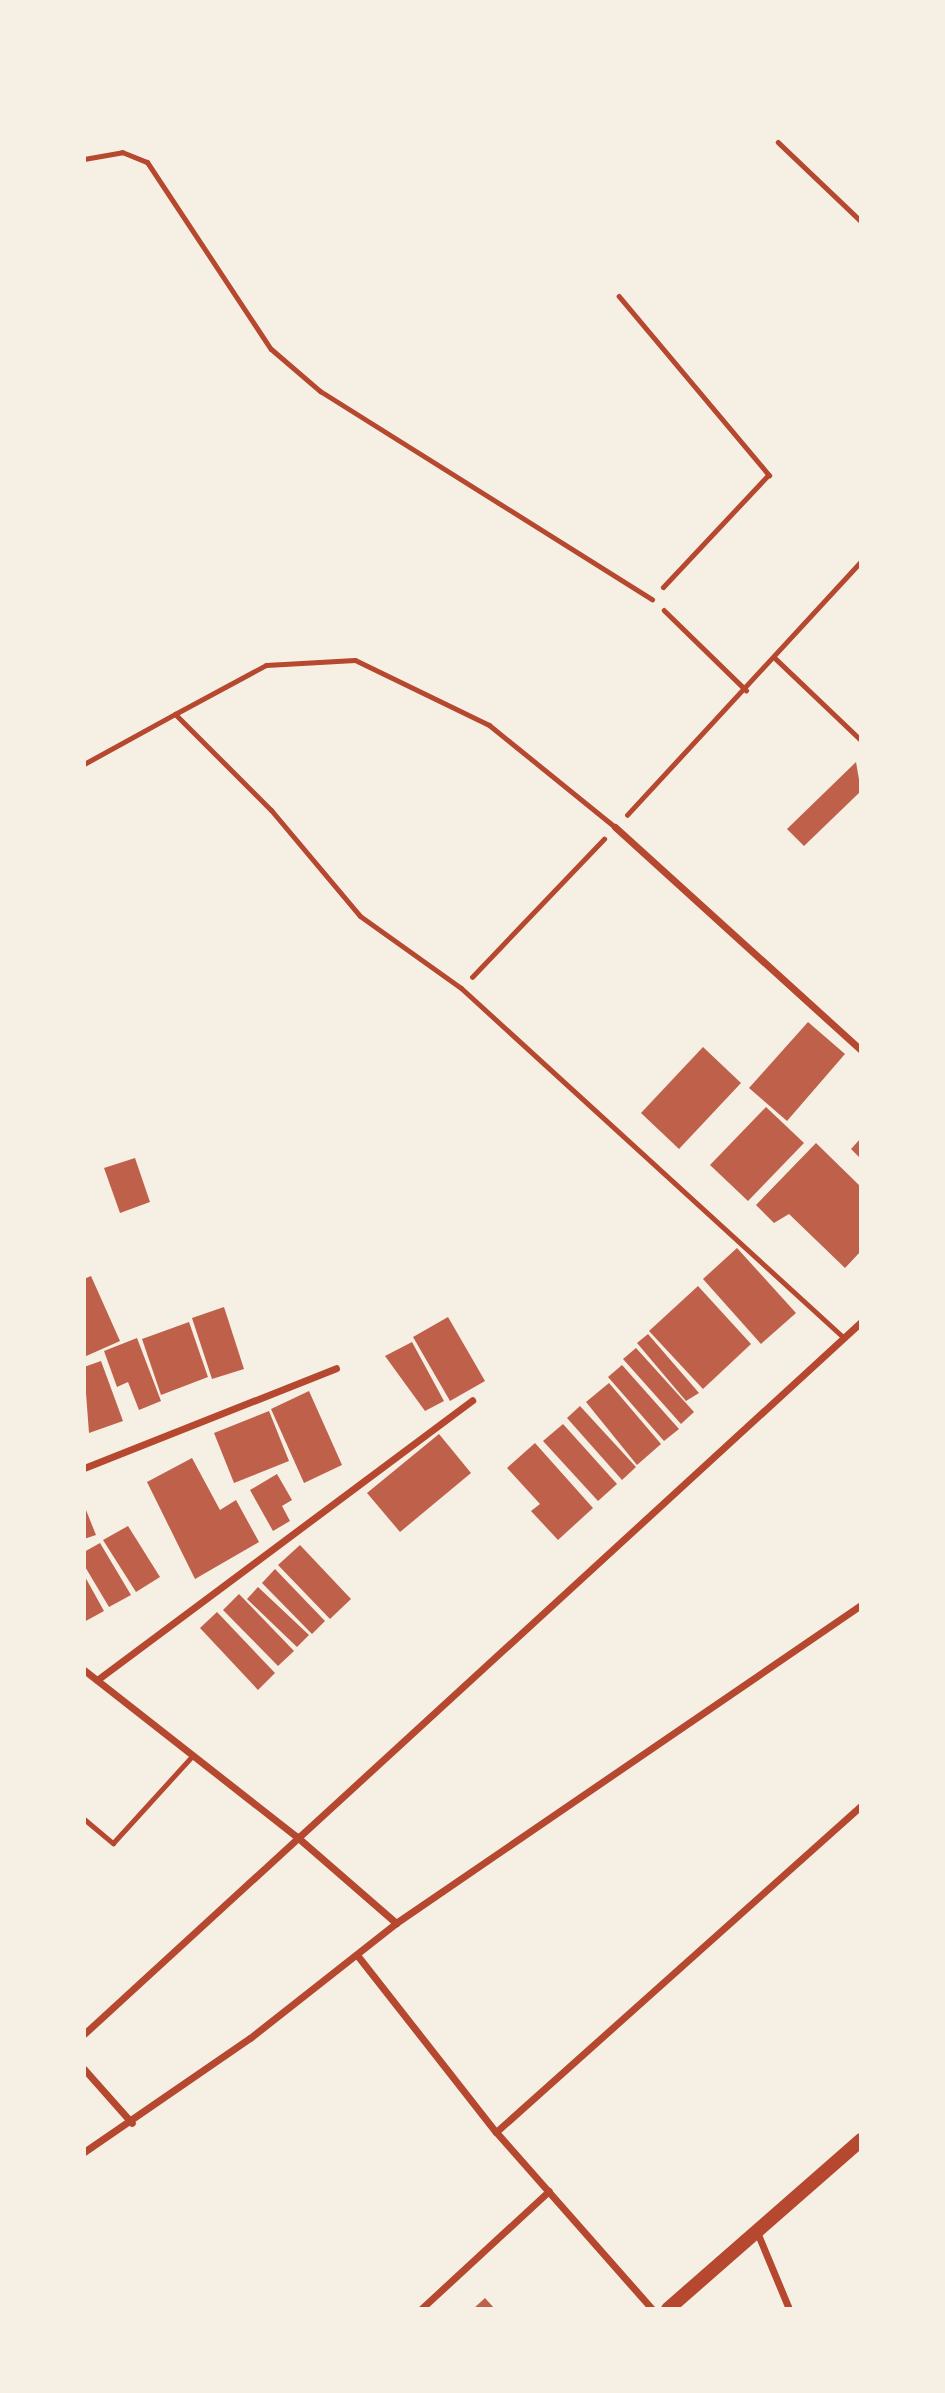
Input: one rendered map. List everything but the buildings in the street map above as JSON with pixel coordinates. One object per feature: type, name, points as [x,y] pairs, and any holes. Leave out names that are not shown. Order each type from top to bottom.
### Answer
[{"type":"main road","points":[[668,2309],[861,2140]]},
{"type":"street","points":[[615,828],[861,1050]]},
{"type":"street","points":[[84,2034],[296,1836],[861,1322]]},
{"type":"street","points":[[84,1468],[336,1367]]},
{"type":"street","points":[[97,1680],[472,1400]]},
{"type":"street","points":[[84,2152],[132,2123],[396,1923],[861,1605]]},
{"type":"street","points":[[84,1670],[296,1836],[396,1923]]},
{"type":"street","points":[[496,2132],[861,1806]]},
{"type":"street","points":[[357,1955],[496,2132],[652,2309]]},
{"type":"street","points":[[84,2069],[132,2123]]},
{"type":"street","points":[[422,2309],[549,2191]]},
{"type":"street","points":[[757,2232],[789,2309]]},
{"type":"lane","points":[[84,159],[122,152],[147,162],[271,349],[320,391],[652,599]]},
{"type":"lane","points":[[84,764],[266,665],[355,660],[489,725],[615,828]]},
{"type":"lane","points":[[175,714],[271,810],[360,916],[461,988],[843,1337]]},
{"type":"lane","points":[[84,1819],[113,1843],[193,1755]]},
{"type":"path","points":[[778,142],[861,221]]},
{"type":"path","points":[[619,296],[769,475],[652,599],[746,690]]},
{"type":"path","points":[[861,561],[776,659],[861,740]]}]
